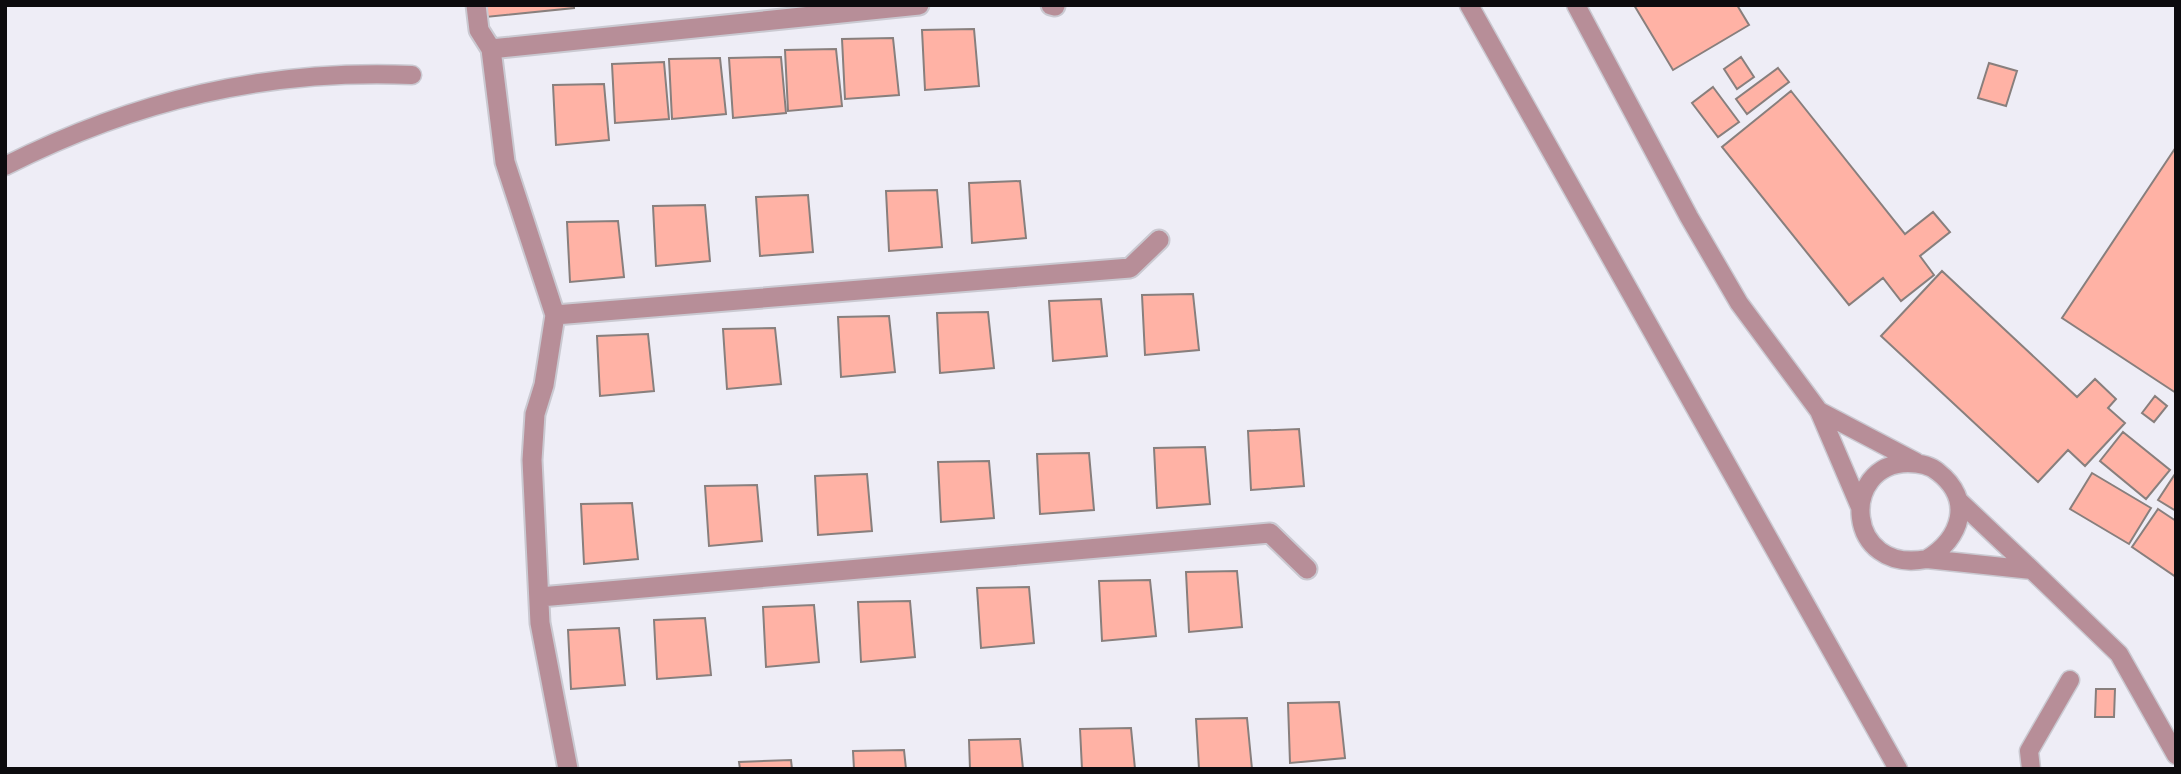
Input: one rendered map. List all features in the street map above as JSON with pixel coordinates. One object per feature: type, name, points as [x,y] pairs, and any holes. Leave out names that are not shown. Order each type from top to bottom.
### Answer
[{"type":"street","points":[[476,5],[478,30],[491,49],[505,162],[555,315],[544,385],[535,414],[532,460],[540,623],[568,769]]},
{"type":"street","points":[[491,49],[919,5]]},
{"type":"street","points":[[555,315],[1130,268],[1159,240]]},
{"type":"street","points":[[540,597],[1269,533],[1307,569]]},
{"type":"lane","points":[[1469,5],[1898,769]]},
{"type":"lane","points":[[1576,5],[1689,217],[1739,303],[1819,411],[1860,507]]},
{"type":"lane","points":[[5,166],[96,123],[183,97],[240,86],[345,72],[412,75]]},
{"type":"lane","points":[[1819,411],[1935,469],[1948,480],[1959,501],[2119,654],[2176,755]]},
{"type":"lane","points":[[1919,463],[1899,463],[1883,470],[1865,490],[1860,507],[1861,524],[1869,541],[1882,553],[1910,562],[1927,559],[2032,570]]},
{"type":"lane","points":[[1927,559],[1944,549],[1954,535],[1959,518],[1959,501]]},
{"type":"lane","points":[[2031,769],[2029,751],[2070,680]]},
{"type":"building","points":[[485,5],[574,5],[574,8],[486,17]]},
{"type":"building","points":[[1634,5],[1737,5],[1749,25],[1673,70]]},
{"type":"building","points":[[974,29],[979,86],[925,90],[922,30]]},
{"type":"building","points":[[893,38],[899,95],[845,99],[842,39]]},
{"type":"building","points":[[836,49],[842,106],[788,111],[785,50]]},
{"type":"building","points":[[781,57],[786,113],[733,118],[729,58]]},
{"type":"building","points":[[1741,57],[1754,77],[1737,89],[1724,69]]},
{"type":"building","points":[[720,58],[726,114],[672,119],[669,59]]},
{"type":"building","points":[[664,62],[669,119],[615,123],[612,64]]},
{"type":"building","points":[[1989,63],[2017,71],[2006,106],[1978,98]]},
{"type":"building","points":[[1778,68],[1789,82],[1747,114],[1736,99]]},
{"type":"building","points":[[604,84],[609,140],[556,145],[553,85]]},
{"type":"building","points":[[1713,87],[1739,122],[1718,137],[1692,103]]},
{"type":"building","points":[[1791,91],[1905,234],[1933,212],[1950,232],[1920,256],[1934,275],[1901,301],[1883,278],[1849,305],[1722,147]]},
{"type":"building","points":[[2176,147],[2176,393],[2062,318]]},
{"type":"building","points":[[1020,181],[1026,238],[972,243],[969,183]]},
{"type":"building","points":[[937,190],[942,247],[889,251],[886,191]]},
{"type":"building","points":[[808,195],[813,252],[760,256],[756,197]]},
{"type":"building","points":[[705,205],[710,261],[656,266],[653,206]]},
{"type":"building","points":[[618,221],[624,277],[570,282],[567,222]]},
{"type":"building","points":[[1942,271],[2077,397],[2095,379],[2116,399],[2108,408],[2125,423],[2085,466],[2068,450],[2038,482],[1881,336]]},
{"type":"building","points":[[1193,294],[1199,350],[1145,355],[1142,295]]},
{"type":"building","points":[[1101,299],[1107,356],[1053,361],[1049,301]]},
{"type":"building","points":[[988,312],[994,368],[940,373],[937,313]]},
{"type":"building","points":[[889,316],[895,372],[841,377],[838,317]]},
{"type":"building","points":[[775,328],[781,384],[727,389],[723,329]]},
{"type":"building","points":[[648,334],[654,391],[600,396],[597,336]]},
{"type":"building","points":[[2155,396],[2167,406],[2154,422],[2142,413]]},
{"type":"building","points":[[1299,429],[1304,486],[1251,490],[1248,431]]},
{"type":"building","points":[[2123,432],[2170,470],[2146,499],[2100,461]]},
{"type":"building","points":[[1205,447],[1210,504],[1157,508],[1154,448]]},
{"type":"building","points":[[1089,453],[1094,510],[1040,514],[1037,454]]},
{"type":"building","points":[[989,461],[994,518],[941,522],[938,462]]},
{"type":"building","points":[[2092,473],[2151,508],[2129,544],[2070,509]]},
{"type":"building","points":[[867,474],[872,531],[818,535],[815,476]]},
{"type":"building","points":[[2176,474],[2176,511],[2158,500]]},
{"type":"building","points":[[757,485],[762,541],[709,546],[705,486]]},
{"type":"building","points":[[632,503],[638,559],[584,564],[581,504]]},
{"type":"building","points":[[2158,509],[2176,521],[2176,577],[2132,547]]},
{"type":"building","points":[[1237,571],[1242,627],[1189,632],[1186,572]]},
{"type":"building","points":[[1150,580],[1156,636],[1102,641],[1099,581]]},
{"type":"building","points":[[1029,587],[1034,643],[981,648],[977,588]]},
{"type":"building","points":[[910,601],[915,657],[861,662],[858,602]]},
{"type":"building","points":[[814,605],[819,662],[766,667],[763,607]]},
{"type":"building","points":[[705,618],[711,675],[657,679],[654,620]]},
{"type":"building","points":[[619,628],[625,685],[571,689],[568,630]]},
{"type":"building","points":[[2096,689],[2115,689],[2114,717],[2095,717]]},
{"type":"building","points":[[1339,702],[1345,758],[1290,763],[1288,703]]},
{"type":"building","points":[[1247,718],[1252,769],[1199,769],[1196,719]]},
{"type":"building","points":[[1131,728],[1135,769],[1082,769],[1080,729]]},
{"type":"building","points":[[1020,739],[1023,769],[970,769],[969,740]]},
{"type":"building","points":[[904,750],[906,769],[854,769],[853,751]]},
{"type":"building","points":[[791,760],[792,769],[740,769],[739,762]]}]
